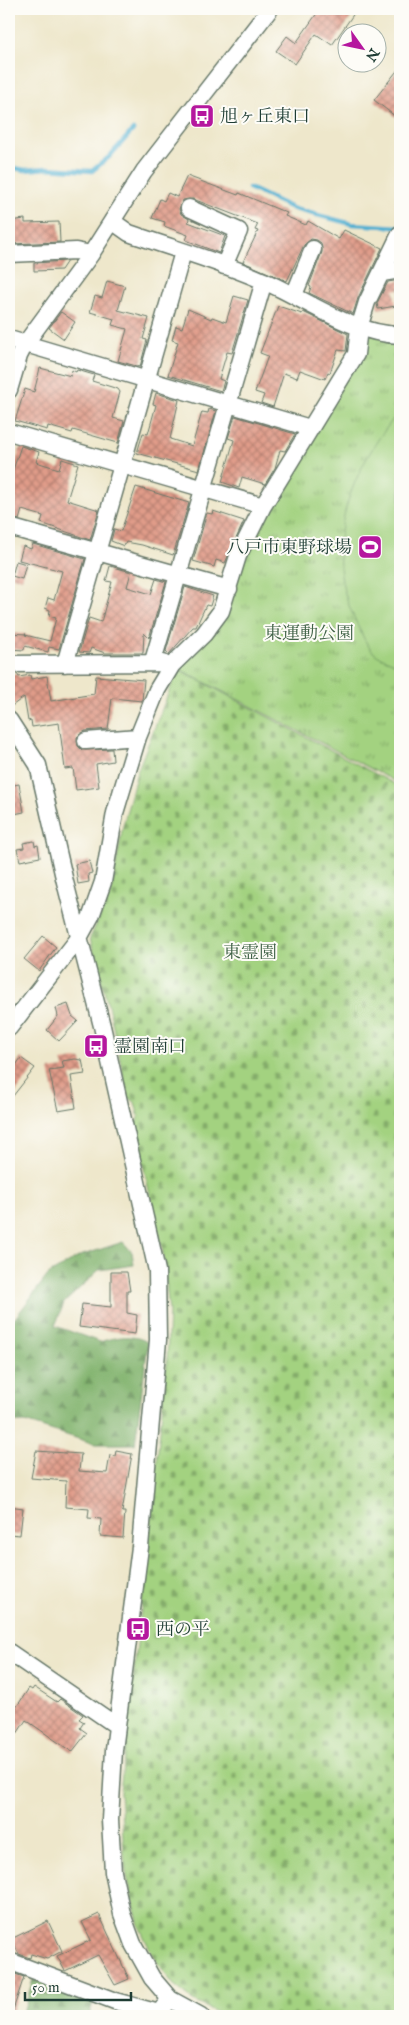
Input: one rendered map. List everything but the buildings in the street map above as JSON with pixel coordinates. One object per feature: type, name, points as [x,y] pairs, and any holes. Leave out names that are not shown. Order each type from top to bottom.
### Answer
[{"type":"street","points":[[10,381],[25,344],[91,254],[144,171],[270,9]]},
{"type":"street","points":[[189,208],[239,231],[224,266]]},
{"type":"street","points":[[112,221],[128,233],[264,281],[359,328],[389,335],[400,335]]},
{"type":"street","points":[[9,1028],[79,938],[91,916],[103,882],[115,813],[138,737],[157,690],[172,665],[204,634],[221,611],[238,556],[263,506],[356,354],[359,328],[367,302],[400,234]]},
{"type":"street","points":[[294,296],[313,249]]},
{"type":"street","points":[[9,254],[76,251],[91,254]]},
{"type":"street","points":[[65,664],[183,252]]},
{"type":"street","points":[[382,272],[400,270]]},
{"type":"street","points":[[153,661],[180,574],[264,281]]},
{"type":"street","points":[[9,339],[228,402],[310,428]]},
{"type":"street","points":[[9,432],[263,506]]},
{"type":"street","points":[[9,527],[229,589]]},
{"type":"street","points":[[9,664],[153,661],[172,665]]},
{"type":"street","points":[[9,720],[38,765],[104,1034],[157,1272],[158,1340],[140,1547],[117,1726],[110,1820],[113,1872],[122,1914],[133,1944],[152,1978],[170,1999],[201,2016]]},
{"type":"street","points":[[86,741],[138,737]]},
{"type":"street","points":[[9,1652],[117,1726]]},
{"type":"street","points":[[9,1961],[115,2001],[159,2013],[170,1999]]},
{"type":"green space","name":"東運動公園","points":[[359,328],[400,335],[400,784],[172,665],[204,634],[238,556],[335,391]]},
{"type":"green space","name":"八戸市東野球場","points":[[400,411],[400,659],[394,663],[375,654],[365,640],[353,615],[344,588],[340,561],[341,534],[346,507],[355,481],[383,433]]},
{"type":"green space","name":"東霊園","points":[[178,669],[400,787],[400,2016],[229,2016],[218,2013],[194,2001],[173,1984],[153,1956],[139,1926],[125,1868],[120,1792],[148,1550],[167,1361],[169,1312],[163,1252],[134,1125],[139,1118],[135,1102],[128,1097],[111,1017],[90,938],[111,893],[123,826],[137,772]]},
{"type":"green space","points":[[123,1242],[132,1252],[134,1265],[99,1270],[64,1303],[55,1326],[100,1342],[118,1337],[131,1337],[148,1343],[135,1444],[95,1444],[25,1422],[9,1423],[9,1326],[48,1275],[80,1256]]},
{"type":"green space","points":[[33,1979],[93,2002],[89,2016],[22,2016]]},
{"type":"waterway","points":[[9,167],[25,170],[47,168],[92,171],[109,157],[133,130]]},
{"type":"waterway","points":[[249,188],[294,209],[352,224],[400,227]]},
{"type":"place","name":"旭ヶ丘東口","points":[[202,116]]},
{"type":"place","name":"八戸市東野球場","points":[[370,547]]},
{"type":"place","name":"霊園南口","points":[[96,1046]]},
{"type":"place","name":"西の平","points":[[138,1629]]}]
